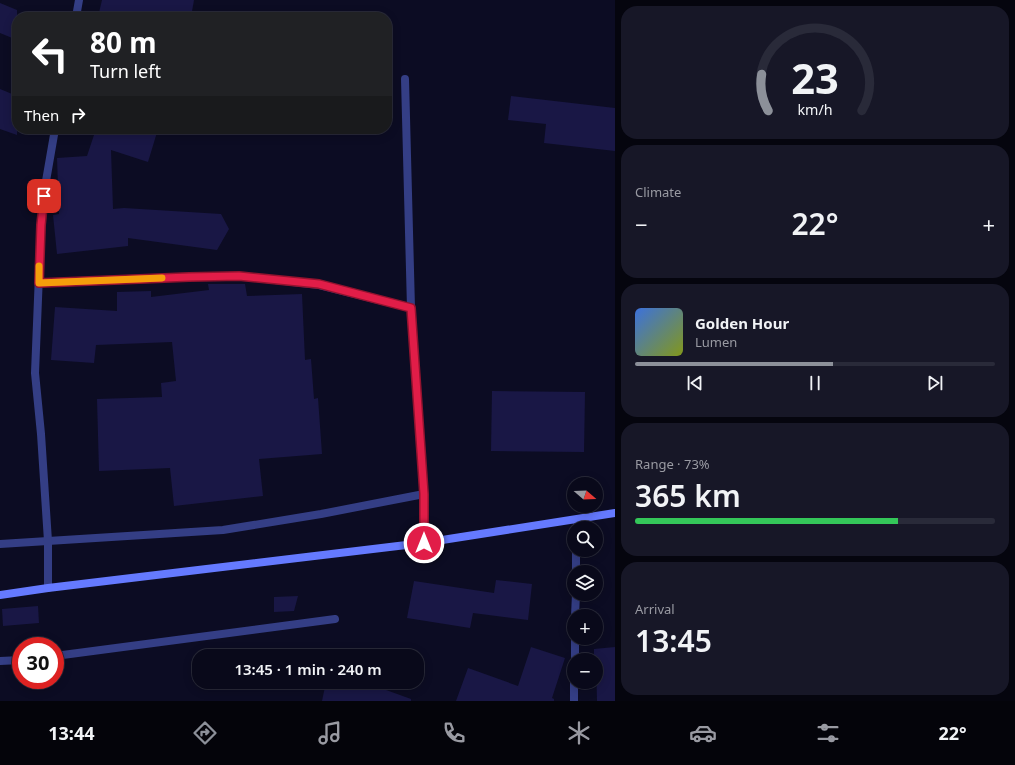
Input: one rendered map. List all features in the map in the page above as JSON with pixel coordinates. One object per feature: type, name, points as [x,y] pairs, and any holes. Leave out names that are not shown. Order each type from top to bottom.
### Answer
[{"type":"main road","points":[[587,521],[615,513]]},
{"type":"main road","points":[[0,595],[567,525]]},
{"type":"street","points":[[77,12],[79,0]]},
{"type":"street","points":[[406,79],[411,308],[424,494],[424,543]]},
{"type":"street","points":[[48,588],[48,541],[41,434],[35,374],[41,225],[46,181],[54,134]]},
{"type":"street","points":[[39,283],[239,276],[319,284],[411,308]]},
{"type":"street","points":[[0,544],[223,530],[321,514],[424,494]]},
{"type":"street","points":[[64,655],[335,619]]},
{"type":"street","points":[[0,661],[12,660]]},
{"type":"street","points":[[574,689],[574,701]]},
{"type":"building","points":[[102,0],[194,0],[192,12],[99,12]]},
{"type":"building","points":[[0,3],[17,10],[17,12],[12,12],[12,38],[0,33]]},
{"type":"building","points":[[0,89],[12,94],[12,133],[0,129]]},
{"type":"building","points":[[511,96],[615,108],[615,151],[544,143],[546,124],[508,120]]},
{"type":"building","points":[[94,134],[156,134],[148,162],[111,150],[113,209],[124,208],[221,214],[229,229],[217,250],[128,238],[128,246],[57,254],[53,215],[59,214],[57,158],[87,156]]},
{"type":"building","points":[[208,284],[245,284],[247,296],[302,294],[305,360],[311,359],[314,399],[318,398],[322,454],[259,459],[263,496],[174,506],[170,468],[99,471],[97,399],[162,397],[161,383],[176,381],[172,342],[96,345],[94,363],[51,360],[55,307],[117,311],[117,292],[151,291],[151,297],[209,290]]},
{"type":"building","points":[[492,391],[585,392],[584,452],[491,451]]},
{"type":"building","points":[[496,580],[532,584],[528,620],[473,613],[470,628],[407,618],[414,581],[494,593]]},
{"type":"building","points":[[298,596],[294,611],[274,612],[274,597]]},
{"type":"building","points":[[38,606],[39,623],[3,626],[2,609]]},
{"type":"building","points":[[531,647],[565,658],[552,698],[554,701],[456,701],[468,668],[518,686]]},
{"type":"building","points":[[615,647],[615,701],[597,701],[597,689],[603,689],[603,653],[594,653],[594,649]]},
{"type":"building","points":[[325,689],[383,689],[411,699],[411,701],[322,701]]},
{"type":"slow traffic","points":[[39,266],[39,283],[162,278]]},
{"type":"route","points":[[44,196],[41,225],[39,283],[239,276],[319,284],[411,308],[424,494],[424,543]]}]
